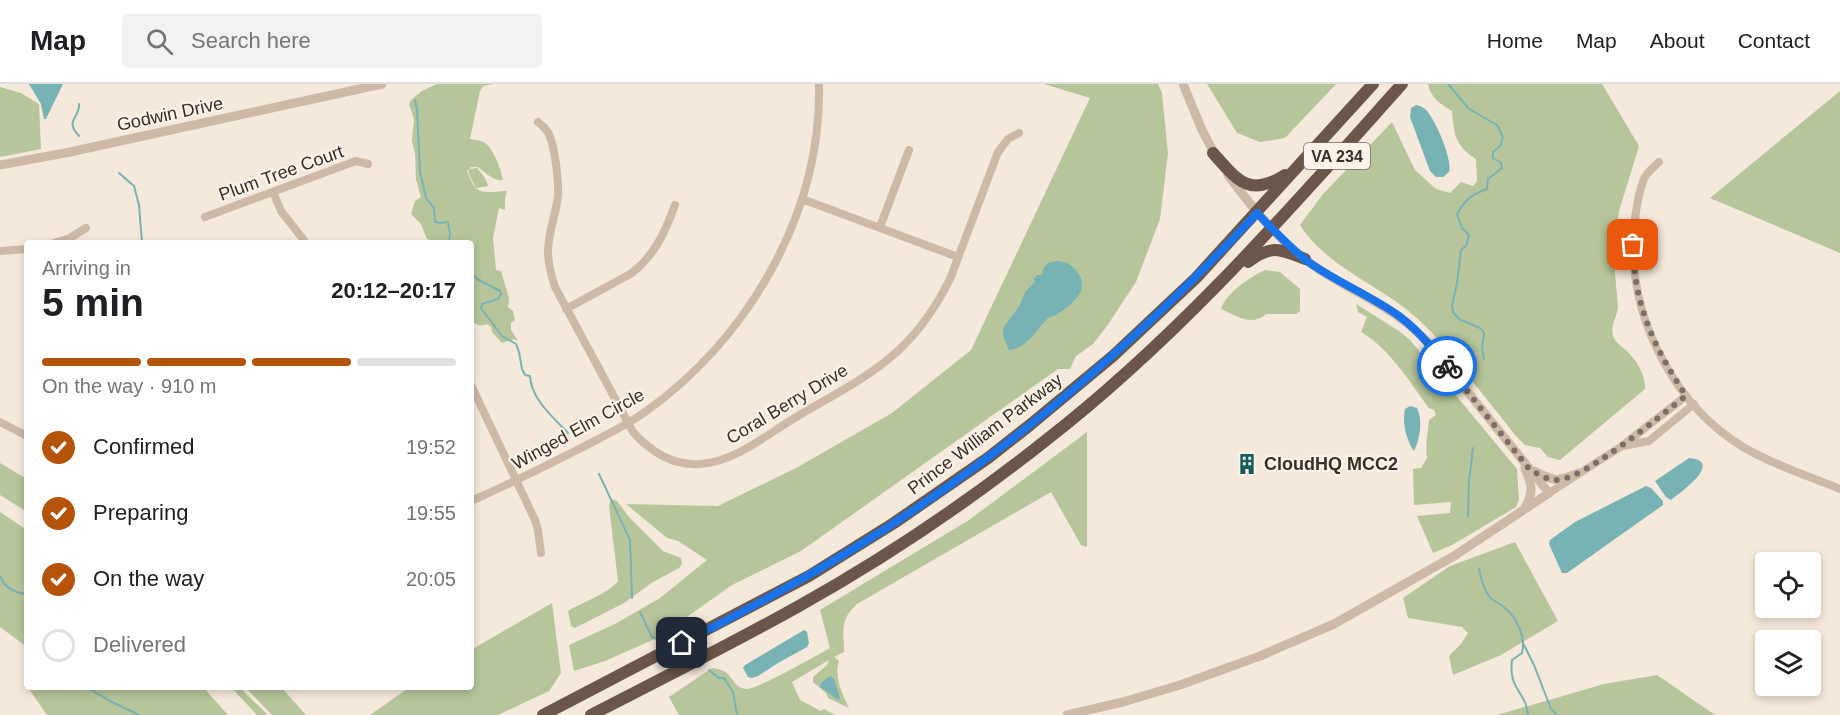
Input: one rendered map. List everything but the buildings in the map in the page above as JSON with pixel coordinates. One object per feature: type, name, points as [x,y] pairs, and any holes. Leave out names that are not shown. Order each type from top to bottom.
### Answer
[{"type":"highway","name":"Prince William Parkway","points":[[543,715],[800,581],[945,489],[1030,425],[1113,356],[1196,278],[1373,84]]},
{"type":"highway","name":"VA 234","points":[[591,715],[801,605],[869,565],[945,515],[1048,440],[1149,353],[1223,280],[1402,84]]},
{"type":"highway","points":[[1213,153],[1236,177],[1253,185],[1270,184],[1299,166]]},
{"type":"highway","points":[[1223,280],[1255,256],[1269,249],[1279,250],[1305,260]]},
{"type":"street","name":"Godwin Drive","points":[[0,165],[382,84]]},
{"type":"street","name":"Winged Elm Circle","points":[[474,500],[515,481],[652,407],[701,365],[732,331],[775,263],[797,214],[810,168],[816,134],[819,84]]},
{"type":"street","points":[[1184,84],[1213,153],[1257,213],[1305,260],[1386,307],[1413,328],[1430,345],[1549,493]]},
{"type":"street","name":"Coral Berry Drive","points":[[538,122],[546,130],[551,140],[558,185],[556,208],[549,233],[549,263],[555,287],[633,432],[660,456],[681,463],[702,464],[715,462],[741,450],[871,372],[901,348],[933,310],[950,279],[998,152],[1008,139],[1019,133]]},
{"type":"street","points":[[880,227],[909,150]]},
{"type":"street","name":"Plum Tree Court","points":[[205,217],[356,161],[368,164]]},
{"type":"street","points":[[1659,162],[1644,177],[1633,231],[1635,278],[1640,305],[1663,361],[1694,405],[1741,445],[1762,457],[1840,489]]},
{"type":"street","points":[[273,192],[287,220],[304,240]]},
{"type":"street","points":[[802,199],[958,257]]},
{"type":"street","points":[[567,309],[641,266],[658,244],[675,205]]},
{"type":"street","points":[[64,240],[86,228]]},
{"type":"street","points":[[0,251],[24,249]]},
{"type":"street","points":[[474,392],[535,520],[541,553]]},
{"type":"street","points":[[1067,715],[1123,702],[1180,685],[1260,657],[1334,624],[1454,556],[1622,446],[1686,396]]},
{"type":"street","points":[[1622,446],[1649,441],[1694,405]]},
{"type":"street","points":[[0,422],[24,434]]},
{"type":"street","points":[[1522,460],[1532,487],[1531,496],[1524,509]]},
{"type":"street","points":[[1530,470],[1554,480],[1561,480],[1579,473]]},
{"type":"green space","points":[[437,84],[493,84],[483,86],[480,91],[470,139],[482,141],[488,146],[497,160],[503,180],[493,178],[478,167],[470,169],[477,168],[488,186],[477,189],[486,192],[507,191],[505,210],[499,208],[493,238],[496,270],[501,271],[509,298],[508,307],[513,311],[515,320],[511,323],[511,330],[518,341],[514,339],[502,343],[487,324],[478,325],[474,322],[474,240],[427,239],[421,224],[411,214],[415,201],[421,197],[416,180],[412,141],[414,119],[409,104],[422,91]]},
{"type":"green space","points":[[1044,84],[1158,84],[1162,93],[1168,153],[1160,219],[1136,282],[1093,344],[1076,356],[1070,369],[1058,369],[801,551],[732,585],[657,638],[605,661],[574,671],[569,645],[615,624],[660,598],[707,560],[678,541],[667,538],[626,504],[718,506],[796,468],[892,413],[971,350],[1090,98]]},
{"type":"green space","points":[[1207,84],[1336,84],[1285,138],[1260,142],[1237,133]]},
{"type":"green space","points":[[1428,84],[1602,84],[1639,146],[1619,211],[1615,273],[1618,307],[1612,332],[1615,340],[1630,354],[1640,368],[1645,389],[1560,460],[1548,457],[1540,448],[1525,445],[1445,347],[1425,326],[1388,296],[1339,265],[1311,240],[1300,225],[1323,194],[1392,122],[1415,170],[1436,189],[1450,193],[1461,182],[1473,186],[1477,181],[1476,159],[1464,149],[1457,139],[1452,111],[1437,100]]},
{"type":"green space","points":[[0,87],[21,93],[39,104],[41,149],[0,157]]},
{"type":"green space","points":[[1840,91],[1840,253],[1710,198]]},
{"type":"green space","points":[[1265,270],[1280,272],[1300,289],[1300,311],[1296,314],[1266,314],[1255,320],[1249,320],[1221,309],[1233,291]]},
{"type":"green space","points":[[1356,304],[1410,340],[1517,469],[1519,500],[1516,507],[1452,545],[1433,553],[1417,516],[1450,513],[1451,502],[1414,505],[1413,469],[1421,468],[1427,458],[1429,420],[1436,415],[1390,356],[1361,332],[1367,317],[1358,312]]},
{"type":"green space","points":[[1087,432],[1087,547],[1081,545],[1051,492],[857,604],[851,610],[844,626],[844,652],[834,657],[839,661],[838,679],[849,708],[828,698],[826,693],[813,682],[813,677],[827,665],[829,660],[792,682],[800,700],[821,711],[824,709],[835,715],[679,715],[669,697],[712,668],[724,672],[741,688],[752,688],[830,648],[820,610],[969,520]]},
{"type":"green space","points":[[0,463],[24,477],[24,510],[0,495]]},
{"type":"green space","points":[[611,499],[617,501],[630,518],[663,551],[681,558],[682,564],[624,603],[575,628],[571,626],[568,611],[603,593],[618,581],[609,506]]},
{"type":"green space","points":[[0,512],[24,528],[24,645],[0,627]]},
{"type":"green space","points":[[1515,542],[1558,621],[1501,655],[1453,675],[1449,656],[1468,633],[1462,627],[1408,618],[1403,598],[1450,566]]},
{"type":"green space","points":[[552,603],[561,673],[549,691],[498,715],[370,715],[406,690],[474,690],[474,648]]},
{"type":"green space","points":[[1657,675],[1715,715],[1497,715],[1604,684]]},
{"type":"green space","points":[[30,690],[206,690],[228,715],[47,715]]},
{"type":"green space","points":[[234,690],[242,690],[268,715],[257,715]]},
{"type":"green space","points":[[248,690],[284,690],[306,715],[272,715]]},
{"type":"water","points":[[29,84],[63,84],[46,119],[44,119],[41,104]]},
{"type":"water","points":[[1416,105],[1424,108],[1429,114],[1442,139],[1450,166],[1449,172],[1443,177],[1436,177],[1430,171],[1410,117],[1411,108]]},
{"type":"water","points":[[1058,261],[1069,264],[1077,272],[1081,279],[1081,291],[1067,307],[1047,319],[1026,343],[1009,350],[1003,336],[1003,328],[1018,308],[1026,291],[1035,282],[1037,275],[1042,275],[1048,263]]},
{"type":"water","points":[[1410,406],[1417,408],[1420,418],[1418,441],[1414,451],[1404,425],[1405,409]]},
{"type":"water","points":[[1689,458],[1699,460],[1703,465],[1701,471],[1697,478],[1671,500],[1666,497],[1655,481]]},
{"type":"water","points":[[1646,486],[1651,488],[1663,501],[1663,505],[1567,573],[1562,573],[1549,544],[1550,540],[1575,522]]},
{"type":"water","points":[[804,630],[807,632],[809,643],[807,647],[758,676],[748,677],[743,668],[745,665]]},
{"type":"water","points":[[830,676],[834,679],[840,698],[838,700],[820,687],[821,683]]},
{"type":"waterway","points":[[1449,85],[1469,109],[1497,125],[1503,137],[1500,146],[1493,152],[1493,158],[1501,163],[1502,168],[1488,179],[1487,189],[1469,198],[1457,214],[1462,228],[1469,235],[1466,246],[1461,250],[1453,312],[1459,319],[1480,328],[1484,333],[1482,349],[1484,359]]},
{"type":"waterway","points":[[415,100],[420,172],[426,198],[434,208],[435,222],[448,222],[449,240]]},
{"type":"waterway","points":[[79,104],[73,123],[79,136]]},
{"type":"waterway","points":[[119,173],[134,186],[139,205],[142,240]]},
{"type":"waterway","points":[[474,275],[477,279],[500,291],[498,299],[482,304],[481,308],[502,336],[516,344],[522,369],[525,375],[530,376],[534,392],[568,433]]},
{"type":"waterway","points":[[1468,516],[1473,448]]},
{"type":"waterway","points":[[599,474],[630,540],[632,598]]},
{"type":"waterway","points":[[1479,569],[1487,593],[1509,611],[1521,634],[1522,653],[1512,660],[1511,670],[1515,684],[1527,707],[1528,715]]},
{"type":"waterway","points":[[0,576],[10,589],[24,593]]},
{"type":"waterway","points":[[640,612],[652,637],[660,640]]},
{"type":"waterway","points":[[1524,645],[1551,709],[1557,715]]},
{"type":"waterway","points":[[709,670],[719,678],[724,678],[733,692],[737,715]]},
{"type":"waterway","points":[[92,690],[139,715]]},
{"type":"way so far","points":[[1447,366],[1530,470],[1549,479],[1561,480],[1579,473],[1622,446],[1686,396],[1663,361],[1640,305],[1635,278],[1633,245]]},
{"type":"place","name":"CloudHQ MCC2","points":[[1247,464]]},
{"type":"route","points":[[682,643],[809,576],[894,523],[988,458],[1128,343],[1196,278],[1257,213],[1305,260],[1400,317],[1423,337],[1447,366]]}]
